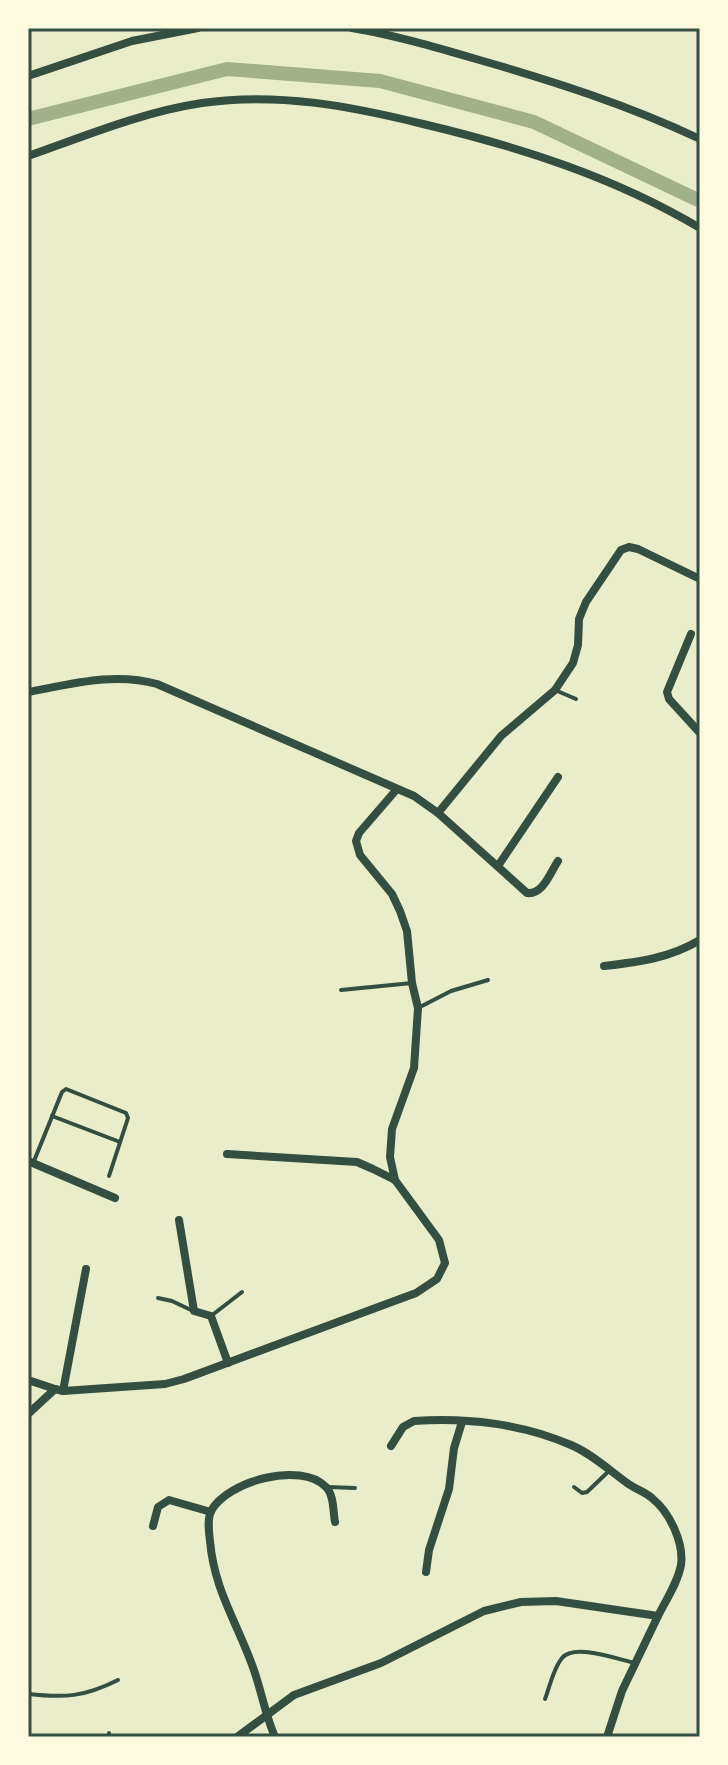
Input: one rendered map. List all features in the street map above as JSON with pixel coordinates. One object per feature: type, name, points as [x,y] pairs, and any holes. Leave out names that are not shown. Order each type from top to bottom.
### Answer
[{"type":"street","points":[[28,76],[132,41],[198,28]]},
{"type":"street","points":[[352,28],[405,39],[583,91],[642,112],[700,139]]},
{"type":"street","points":[[28,156],[165,109],[204,103],[287,99],[381,114],[461,133],[563,164],[624,187],[700,228]]},
{"type":"street","points":[[438,813],[501,736],[555,690],[573,663],[578,645],[579,619],[586,602],[621,550],[629,547],[638,549],[700,579]]},
{"type":"street","points":[[691,634],[667,692],[669,699],[700,733]]},
{"type":"street","points":[[28,692],[113,677],[157,684],[414,796],[438,813],[527,893],[539,891],[558,861]]},
{"type":"street","points":[[498,866],[558,777]]},
{"type":"street","points":[[28,1380],[59,1390],[165,1384],[416,1293],[437,1279],[445,1263],[439,1240],[395,1180],[390,1157],[392,1129],[414,1068],[418,1008],[412,983],[407,931],[392,894],[360,855],[356,841],[359,833],[397,789]]},
{"type":"street","points":[[604,966],[650,961],[683,950],[700,940]]},
{"type":"street","points":[[227,1154],[357,1162],[395,1180]]},
{"type":"street","points":[[30,1162],[115,1198]]},
{"type":"street","points":[[179,1220],[194,1311],[211,1316],[228,1363]]},
{"type":"street","points":[[28,1414],[59,1390],[86,1269]]},
{"type":"street","points":[[391,1446],[403,1427],[414,1421],[510,1426],[570,1445],[652,1497],[663,1509],[679,1543],[681,1565],[622,1691],[607,1737]]},
{"type":"street","points":[[426,1572],[429,1550],[449,1489],[454,1448],[462,1422]]},
{"type":"street","points":[[275,1737],[265,1715],[252,1662],[219,1590],[212,1560],[211,1512],[233,1491],[259,1479],[291,1474],[326,1487],[332,1498],[335,1522]]},
{"type":"street","points":[[153,1526],[158,1507],[169,1500],[211,1512]]},
{"type":"street","points":[[237,1737],[294,1695],[381,1663],[484,1611],[521,1602],[556,1601],[658,1616]]},
{"type":"lane","points":[[555,690],[576,699]]},
{"type":"lane","points":[[418,1008],[451,991],[488,980]]},
{"type":"lane","points":[[341,990],[412,983]]},
{"type":"lane","points":[[30,1162],[66,1089],[126,1113],[128,1118],[109,1176]]},
{"type":"lane","points":[[52,1116],[120,1142]]},
{"type":"lane","points":[[211,1316],[242,1292]]},
{"type":"lane","points":[[158,1298],[194,1311]]},
{"type":"lane","points":[[574,1487],[582,1493],[587,1492],[610,1470]]},
{"type":"lane","points":[[326,1487],[355,1488]]},
{"type":"lane","points":[[545,1699],[560,1660],[567,1653],[577,1650],[635,1663]]},
{"type":"lane","points":[[28,1694],[71,1697],[93,1692],[118,1680]]},
{"type":"waterway","points":[[28,119],[227,69],[380,81],[534,122],[700,201]]}]
